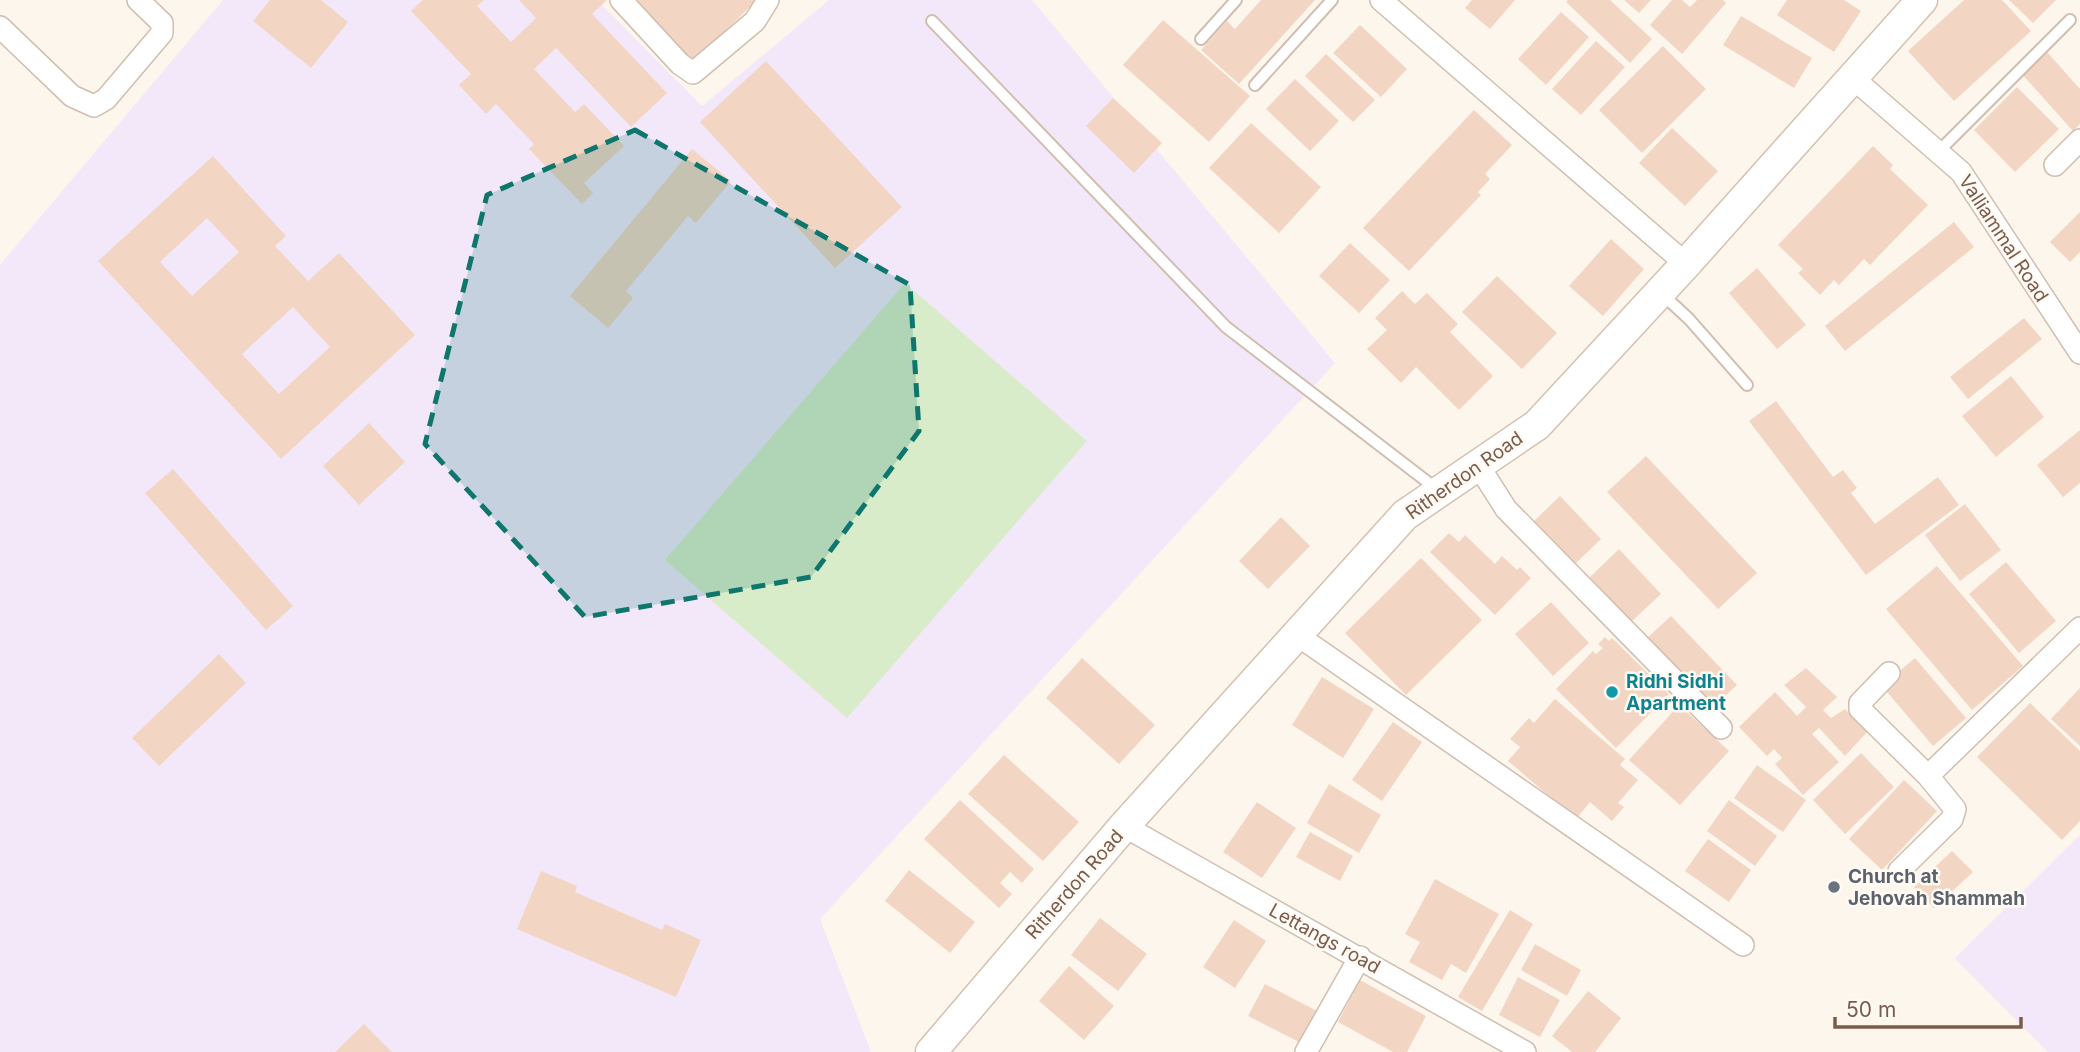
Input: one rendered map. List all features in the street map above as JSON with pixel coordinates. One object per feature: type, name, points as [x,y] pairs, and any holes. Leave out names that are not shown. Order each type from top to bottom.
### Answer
[{"type":"main road","name":"Ritherdon Road","points":[[931,1052],[1124,826],[1405,514],[1537,425],[1854,79],[1922,0]]},
{"type":"street","points":[[0,27],[72,96],[94,106],[106,99],[158,41],[162,33],[162,23],[138,0]]},
{"type":"street","points":[[621,0],[680,64],[693,73],[755,21],[768,0]]},
{"type":"street","points":[[1381,0],[1686,264]]},
{"type":"street","name":"Valliammal Road","points":[[1854,79],[1961,172],[2080,353]]},
{"type":"street","points":[[2054,165],[2080,139]]},
{"type":"street","points":[[1478,465],[1506,509],[1721,728]]},
{"type":"street","points":[[1928,776],[2080,628]]},
{"type":"street","points":[[1297,635],[1743,945]]},
{"type":"street","points":[[1889,673],[1859,706],[1928,776],[1953,805],[1954,815],[1899,871]]},
{"type":"street","name":"Lettangs road","points":[[1124,826],[1525,1052]]},
{"type":"street","points":[[1306,1052],[1360,957]]},
{"type":"lane","points":[[1202,39],[1236,0]]},
{"type":"lane","points":[[1255,85],[1332,0]]},
{"type":"lane","points":[[1938,152],[2070,20]]},
{"type":"lane","points":[[932,21],[1226,327],[1440,491]]},
{"type":"lane","points":[[1660,292],[1689,319],[1747,384]]},
{"type":"highlighted area","points":[[635,130],[910,285],[919,431],[811,577],[585,617],[425,444],[487,195]]},
{"type":"shaded area","points":[[223,0],[597,0],[702,106],[829,0],[1032,0],[1335,363],[820,919],[871,1052],[0,1052],[0,265]]},
{"type":"shaded area","points":[[1826,829],[1955,958],[2080,835],[2080,1052],[2048,1052]]},
{"type":"green space","points":[[905,283],[1087,441],[847,718],[665,560]]},
{"type":"building","points":[[270,0],[321,0],[348,22],[311,68],[253,21]]},
{"type":"building","points":[[423,0],[484,0],[477,6],[511,42],[536,18],[519,0],[607,0],[592,14],[667,93],[631,127],[556,48],[534,69],[575,112],[584,104],[624,146],[584,183],[593,193],[582,204],[529,149],[534,144],[496,104],[486,114],[459,85],[471,74],[411,11]]},
{"type":"building","points":[[627,0],[757,0],[690,65]]},
{"type":"building","points":[[1261,0],[1315,0],[1239,84],[1201,50],[1227,21],[1235,29]]},
{"type":"building","points":[[1472,0],[1515,0],[1490,29],[1465,8]]},
{"type":"building","points":[[1610,0],[1652,39],[1630,63],[1566,2]]},
{"type":"building","points":[[1624,0],[1651,0],[1639,13]]},
{"type":"building","points":[[1672,0],[1682,0],[1690,7],[1697,0],[1723,0],[1726,3],[1682,54],[1650,25]]},
{"type":"building","points":[[1787,0],[1844,0],[1861,11],[1834,52],[1777,15]]},
{"type":"building","points":[[1964,0],[2002,0],[2031,31],[1954,101],[1908,51]]},
{"type":"building","points":[[2009,0],[2056,0],[2033,23]]},
{"type":"building","points":[[1561,12],[1589,37],[1546,85],[1518,59]]},
{"type":"building","points":[[1741,16],[1812,58],[1794,88],[1723,45]]},
{"type":"building","points":[[1163,20],[1250,96],[1209,142],[1123,65]]},
{"type":"building","points":[[1360,25],[1407,69],[1381,97],[1333,53]]},
{"type":"building","points":[[1596,41],[1625,67],[1581,115],[1552,89]]},
{"type":"building","points":[[1663,46],[1706,89],[1642,153],[1599,110]]},
{"type":"building","points":[[2047,52],[2080,89],[2080,124],[2073,131],[2022,74]]},
{"type":"building","points":[[1326,54],[1375,100],[1353,122],[1305,76]]},
{"type":"building","points":[[766,61],[902,207],[835,268],[700,122]]},
{"type":"building","points":[[1295,79],[1339,121],[1310,151],[1266,109]]},
{"type":"building","points":[[2017,87],[2059,129],[2015,172],[1974,130]]},
{"type":"building","points":[[1113,98],[1162,143],[1134,173],[1086,126]]},
{"type":"building","points":[[1474,110],[1512,145],[1485,174],[1490,179],[1478,192],[1481,195],[1409,271],[1363,228]]},
{"type":"building","points":[[1251,123],[1321,187],[1279,233],[1209,168]]},
{"type":"building","points":[[1672,128],[1718,171],[1685,206],[1639,163]]},
{"type":"building","points":[[1873,146],[1893,165],[1890,169],[1928,205],[1870,265],[1864,259],[1839,285],[1834,280],[1820,295],[1798,273],[1803,269],[1778,245]]},
{"type":"building","points":[[692,149],[731,181],[696,223],[688,216],[626,291],[633,298],[608,328],[570,296]]},
{"type":"building","points":[[213,156],[286,236],[275,246],[308,281],[339,253],[415,335],[281,459],[98,261]],"holes":[[[207,218],[239,252],[192,296],[160,262]],[[293,307],[330,347],[279,394],[242,354]]]},
{"type":"building","points":[[2080,212],[2080,252],[2070,262],[2050,242]]},
{"type":"building","points":[[1954,222],[1974,247],[1845,351],[1825,326]]},
{"type":"building","points":[[1611,239],[1644,269],[1603,316],[1569,286]]},
{"type":"building","points":[[1350,243],[1390,280],[1359,313],[1319,276]]},
{"type":"building","points":[[1757,268],[1806,325],[1777,349],[1729,293]]},
{"type":"building","points":[[1497,276],[1557,333],[1522,369],[1462,312]]},
{"type":"building","points":[[1402,291],[1415,304],[1427,293],[1458,324],[1450,332],[1493,376],[1459,410],[1416,367],[1401,383],[1367,349],[1387,330],[1375,318]]},
{"type":"building","points":[[2024,318],[2042,339],[1968,399],[1950,377]]},
{"type":"building","points":[[2011,376],[2044,417],[1996,457],[1962,416]]},
{"type":"building","points":[[1776,401],[1833,477],[1843,470],[1857,488],[1851,493],[1875,524],[1938,477],[1959,505],[1866,575],[1749,421]]},
{"type":"building","points":[[369,423],[405,462],[359,505],[323,466]]},
{"type":"building","points":[[2080,430],[2080,483],[2063,497],[2037,465]]},
{"type":"building","points":[[1646,456],[1757,573],[1718,609],[1607,492]]},
{"type":"building","points":[[173,469],[293,606],[266,630],[145,493]]},
{"type":"building","points":[[1560,496],[1601,539],[1573,566],[1532,523]]},
{"type":"building","points":[[1965,504],[2001,550],[1960,581],[1925,535]]},
{"type":"building","points":[[1281,517],[1310,546],[1268,589],[1239,561]]},
{"type":"building","points":[[1449,533],[1459,542],[1465,535],[1495,564],[1502,556],[1517,570],[1520,567],[1531,578],[1495,615],[1430,552]]},
{"type":"building","points":[[1619,549],[1661,594],[1631,622],[1590,577]]},
{"type":"building","points":[[1421,558],[1482,620],[1406,695],[1345,633]]},
{"type":"building","points":[[2006,562],[2056,621],[2019,653],[1969,594]]},
{"type":"building","points":[[1937,566],[2023,666],[1972,710],[1886,609]]},
{"type":"building","points":[[1551,602],[1589,643],[1553,676],[1515,634]]},
{"type":"building","points":[[1671,616],[1737,685],[1711,709],[1645,640]]},
{"type":"building","name":"Ridhi Sidhi Apartment","points":[[1605,637],[1609,641],[1612,638],[1669,694],[1616,748],[1556,689],[1593,651],[1596,654],[1603,648],[1598,644]]},
{"type":"building","points":[[219,654],[246,683],[159,766],[132,738]]},
{"type":"building","points":[[1082,658],[1155,725],[1119,764],[1046,698]]},
{"type":"building","points":[[1915,658],[1966,718],[1933,746],[1882,686]]},
{"type":"building","points":[[1806,668],[1837,697],[1823,710],[1831,718],[1845,709],[1867,732],[1845,756],[1819,728],[1812,734],[1839,762],[1803,795],[1775,764],[1782,758],[1774,749],[1767,756],[1739,727],[1775,692],[1797,716],[1806,707],[1784,685]]},
{"type":"building","points":[[1322,677],[1374,709],[1343,758],[1292,725]]},
{"type":"building","points":[[2080,688],[2080,746],[2051,719]]},
{"type":"building","points":[[1555,699],[1625,759],[1620,765],[1638,780],[1618,803],[1624,807],[1612,821],[1590,802],[1576,819],[1508,761],[1520,747],[1510,739],[1529,718],[1534,723]]},
{"type":"building","points":[[2030,703],[2080,751],[2080,821],[2062,840],[1977,757]]},
{"type":"building","points":[[1679,705],[1729,751],[1680,805],[1629,760]]},
{"type":"building","points":[[1393,722],[1422,742],[1382,801],[1352,780]]},
{"type":"building","points":[[1861,753],[1894,787],[1845,834],[1813,800]]},
{"type":"building","points":[[1004,755],[1079,822],[1043,861],[968,794]]},
{"type":"building","points":[[1757,765],[1806,800],[1783,832],[1734,798]]},
{"type":"building","points":[[1904,780],[1937,811],[1882,870],[1849,839]]},
{"type":"building","points":[[1329,784],[1381,815],[1359,853],[1307,823]]},
{"type":"building","points":[[960,800],[1034,869],[1022,883],[1010,872],[1000,883],[1012,894],[999,908],[924,839]]},
{"type":"building","points":[[1729,800],[1777,836],[1755,866],[1707,831]]},
{"type":"building","points":[[1257,802],[1296,828],[1262,878],[1223,852]]},
{"type":"building","points":[[1310,832],[1353,856],[1340,881],[1296,857]]},
{"type":"building","points":[[1708,839],[1751,870],[1729,902],[1685,871]]},
{"type":"building","points":[[1952,851],[1973,872],[1934,908],[1914,887]]},
{"type":"building","points":[[909,870],[975,922],[950,953],[885,901]]},
{"type":"building","points":[[541,871],[577,886],[575,892],[662,930],[665,924],[701,940],[676,997],[517,929]]},
{"type":"building","points":[[1435,879],[1499,914],[1466,973],[1451,964],[1442,980],[1409,962],[1420,942],[1405,934]]},
{"type":"building","points":[[1510,910],[1533,924],[1482,1011],[1458,997]]},
{"type":"building","points":[[1100,918],[1147,954],[1118,991],[1071,955]]},
{"type":"building","points":[[1234,920],[1266,941],[1235,988],[1203,967]]},
{"type":"building","points":[[1535,944],[1581,970],[1567,996],[1521,970]]},
{"type":"building","points":[[1069,966],[1114,1006],[1084,1040],[1039,1001]]},
{"type":"building","points":[[1518,977],[1560,1000],[1540,1037],[1499,1015]]},
{"type":"building","points":[[1360,980],[1426,1016],[1407,1052],[1393,1052],[1338,1022]]},
{"type":"building","points":[[1265,984],[1319,1012],[1303,1044],[1248,1016]]},
{"type":"building","points":[[1588,991],[1621,1018],[1595,1052],[1572,1052],[1552,1036]]},
{"type":"building","points":[[364,1024],[392,1052],[335,1052]]},
{"type":"place","name":"Ridhi Sidhi Apartment","points":[[1612,692]]},
{"type":"place","name":"Church at Jehovah Shammah","points":[[1834,887]]}]
